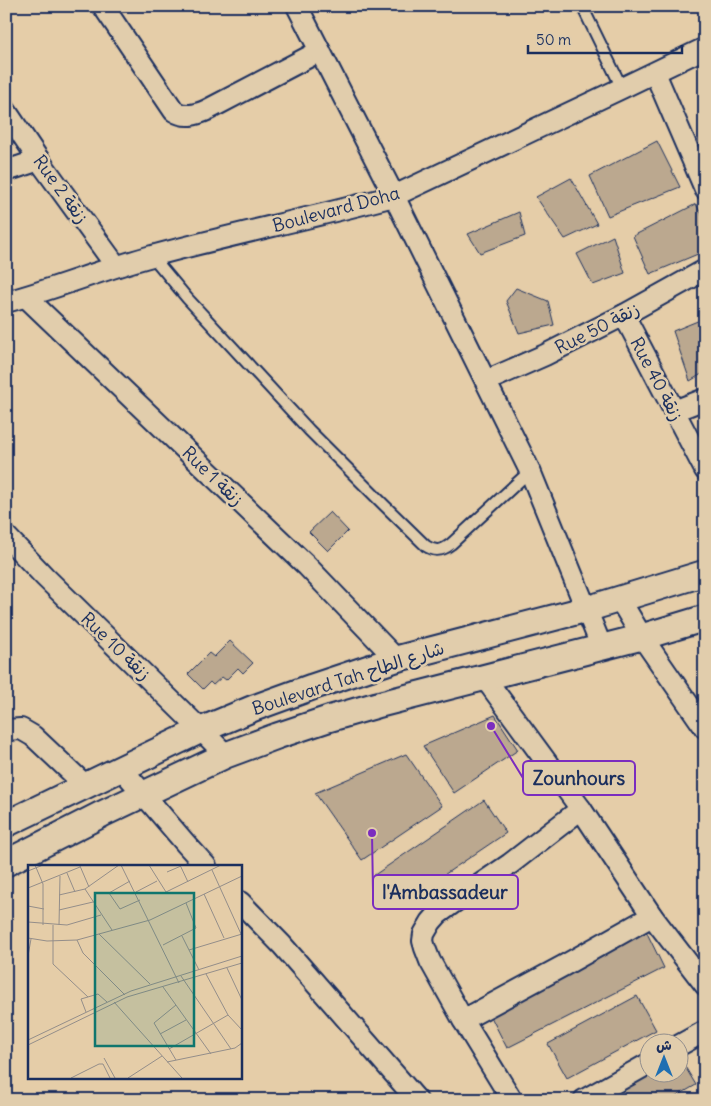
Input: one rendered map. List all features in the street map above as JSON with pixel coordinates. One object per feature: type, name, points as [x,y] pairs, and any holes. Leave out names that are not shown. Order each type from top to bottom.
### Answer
[{"type":"street","points":[[103,6],[174,111],[180,115],[191,115],[207,110],[320,51]]},
{"type":"street","points":[[297,6],[394,196],[530,471],[602,648]]},
{"type":"street","name":"Boulevard Doha","points":[[6,302],[152,256],[394,196],[705,48]]},
{"type":"street","points":[[655,73],[705,188]]},
{"type":"street","name":"Rue 2 زنقة","points":[[6,111],[116,266]]},
{"type":"street","points":[[6,171],[39,160]]},
{"type":"street","name":"Rue 50 زنقة","points":[[486,381],[545,355],[624,315],[705,270]]},
{"type":"street","name":"Rue 1 زنقة","points":[[26,297],[300,559],[396,659]]},
{"type":"street","name":"Rue 40 زنقة","points":[[624,315],[705,470]]},
{"type":"street","points":[[674,411],[705,399]]},
{"type":"street","name":"Rue 10 زنقة","points":[[6,536],[226,755]]},
{"type":"street","name":"Boulevard Tah شارع الطاح","points":[[6,824],[201,730],[288,696],[396,659],[587,609],[705,573]]},
{"type":"street","points":[[619,598],[642,637],[705,728]]},
{"type":"street","name":"Boulevard Tah شارع الطاح","points":[[6,863],[226,755],[328,719],[484,677],[602,648],[705,618]]},
{"type":"street","points":[[484,677],[581,809],[652,916],[705,986]]},
{"type":"street","points":[[6,730],[21,729],[34,736],[86,786]]},
{"type":"street","points":[[122,769],[205,865]]},
{"type":"street","points":[[512,1100],[462,1020],[430,960],[424,948],[424,934],[438,914],[510,864],[581,809]]},
{"type":"street","points":[[241,903],[282,945],[417,1100]]},
{"type":"street","points":[[462,1020],[652,916]]},
{"type":"street","points":[[688,1040],[705,1031]]},
{"type":"street","points":[[584,1100],[638,1070]]},
{"type":"lane","points":[[582,6],[622,88]]},
{"type":"lane","points":[[152,256],[187,298],[309,430],[431,549],[442,550],[450,544],[530,471]]},
{"type":"building","points":[[657,141],[680,187],[608,216],[590,176]]},
{"type":"building","points":[[571,178],[597,224],[565,239],[536,197]]},
{"type":"building","points":[[696,204],[705,221],[705,251],[650,274],[633,236]]},
{"type":"building","points":[[519,212],[525,236],[480,253],[468,234]]},
{"type":"building","points":[[613,236],[625,273],[593,285],[577,254]]},
{"type":"building","points":[[516,288],[548,301],[554,325],[519,333],[506,301]]},
{"type":"building","points":[[705,318],[705,372],[690,381],[673,331]]},
{"type":"building","points":[[330,512],[348,531],[328,551],[309,532]]},
{"type":"building","points":[[230,641],[253,663],[243,673],[238,668],[226,680],[222,677],[213,685],[210,682],[203,689],[188,674],[209,653],[214,657]]},
{"type":"building","points":[[495,715],[518,750],[454,793],[423,746]]},
{"type":"building","points":[[406,754],[442,806],[362,860],[315,793]]},
{"type":"building","points":[[484,800],[506,833],[395,908],[373,876]]},
{"type":"building","points":[[646,931],[664,968],[507,1048],[488,1011]]},
{"type":"building","points":[[637,996],[656,1030],[649,1034],[638,1034],[638,1040],[567,1078],[548,1044]]},
{"type":"building","points":[[688,1072],[696,1085],[670,1100],[593,1100],[638,1079],[638,1084],[688,1084]]},
{"type":"place","name":"Zounhours","points":[[491,726]]},
{"type":"place","name":"l'Ambassadeur","points":[[372,833]]}]
